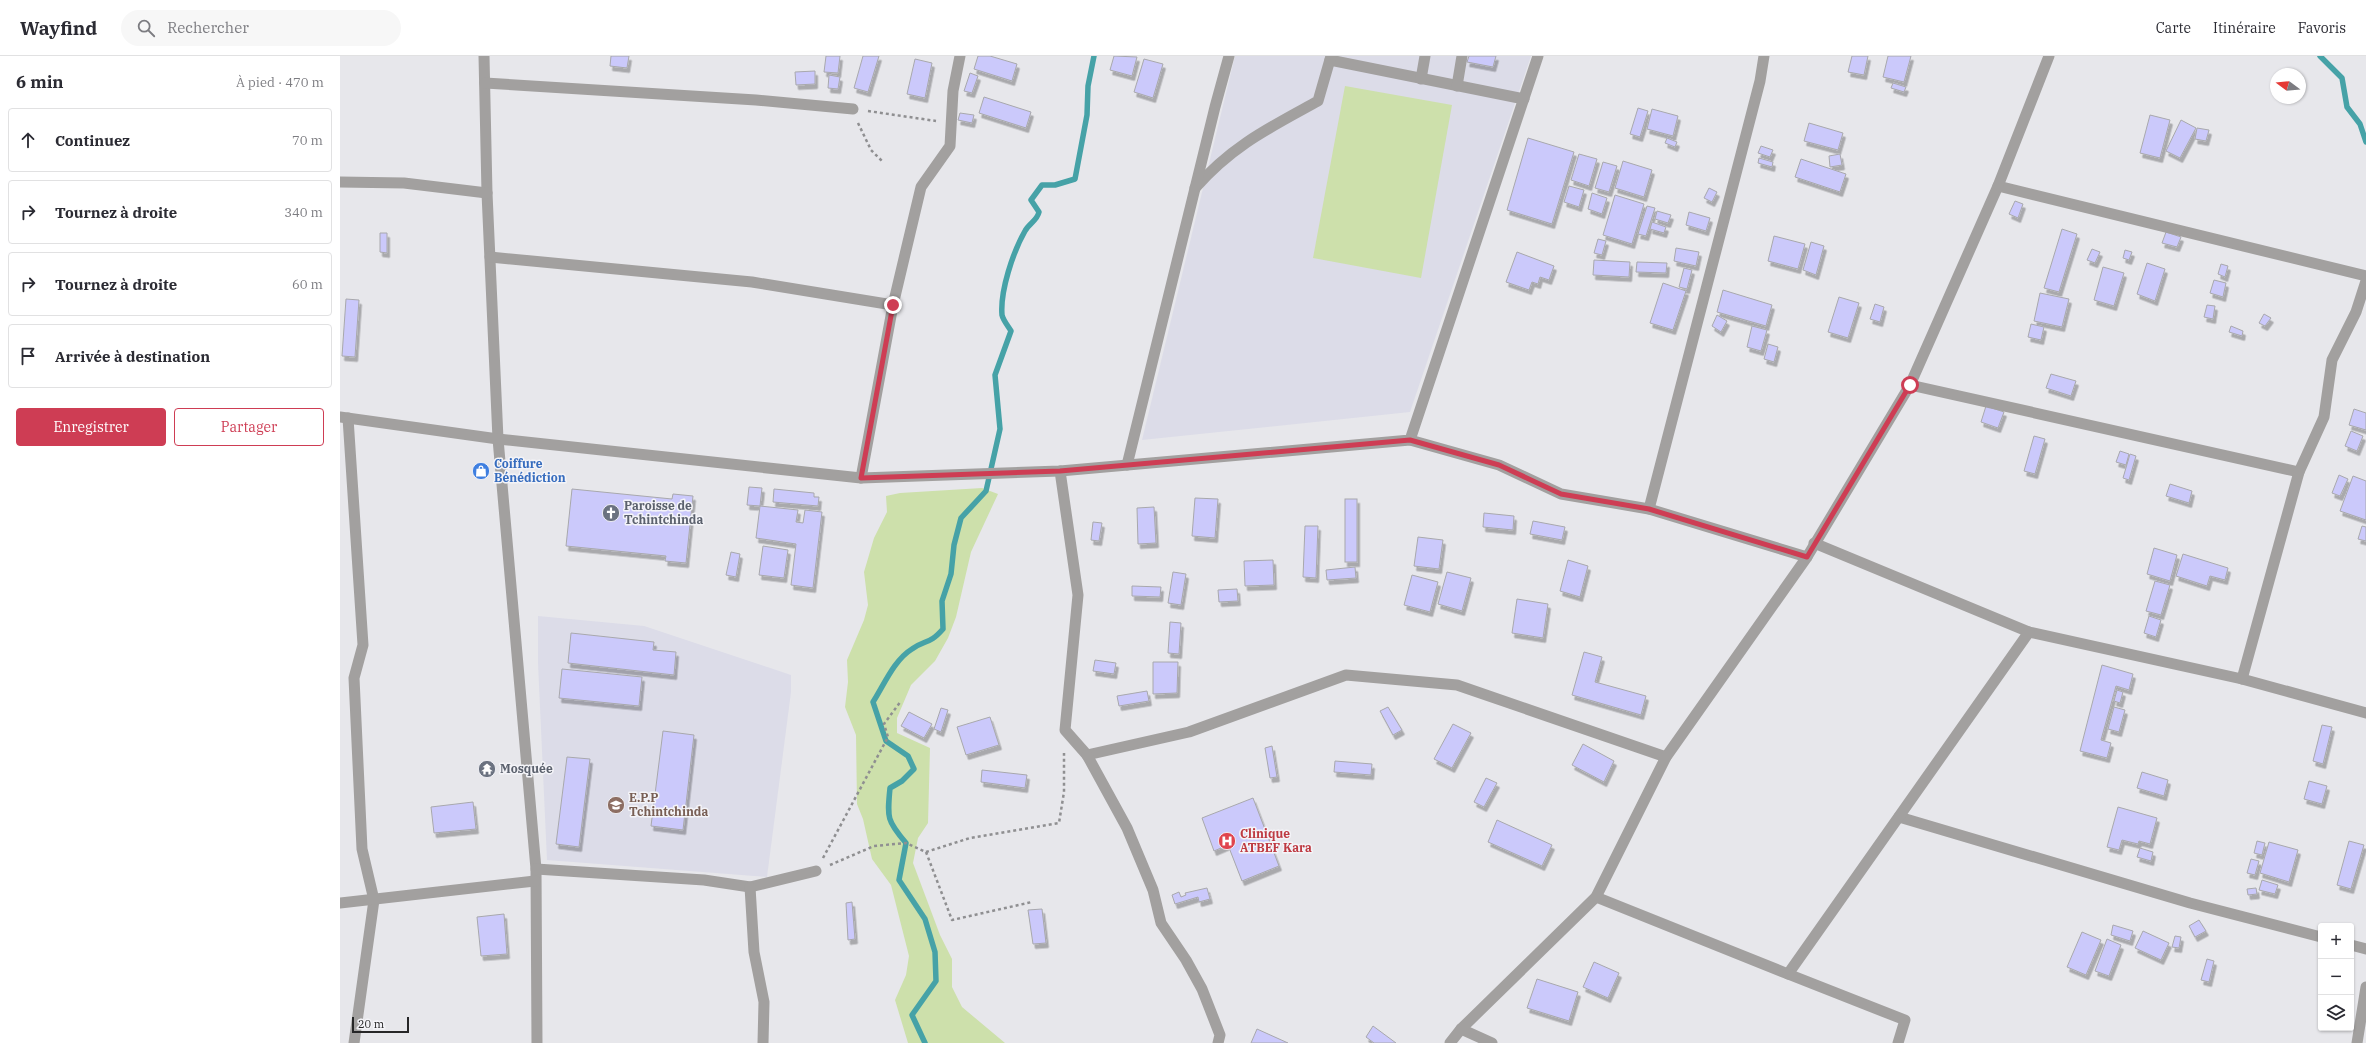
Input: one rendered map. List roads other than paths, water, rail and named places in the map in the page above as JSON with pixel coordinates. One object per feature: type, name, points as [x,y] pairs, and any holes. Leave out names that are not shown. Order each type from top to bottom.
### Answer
[{"type":"street","points":[[484,56],[487,194],[498,439],[536,869],[537,1043]]},
{"type":"street","points":[[861,478],[893,305],[921,187],[950,146],[953,91],[960,56]]},
{"type":"street","points":[[1127,465],[1229,56]]},
{"type":"street","points":[[1421,79],[1425,56]]},
{"type":"street","points":[[1457,86],[1462,56]]},
{"type":"street","points":[[1410,440],[1538,56]]},
{"type":"street","points":[[1649,509],[1758,89],[1764,56]]},
{"type":"street","points":[[1450,1043],[1461,1029],[1596,897],[1666,757],[1807,557],[1910,385],[1998,186],[2049,56]]},
{"type":"street","points":[[1195,188],[1214,166],[1253,136],[1318,101],[1331,58],[1421,79],[1524,99]]},
{"type":"street","points":[[485,83],[756,100],[854,109]]},
{"type":"street","points":[[340,182],[404,183],[487,194]]},
{"type":"street","points":[[1998,186],[2366,276]]},
{"type":"street","points":[[490,258],[752,282],[893,305]]},
{"type":"street","points":[[2242,679],[2300,472],[2324,417],[2332,360],[2356,312],[2366,281]]},
{"type":"street","points":[[1910,385],[2300,472]]},
{"type":"street","points":[[354,1043],[374,900],[362,850],[354,678],[362,645],[344,417],[498,439],[861,478],[1060,471],[1410,440],[1499,465],[1561,494],[1649,509],[1807,557]]},
{"type":"street","points":[[1060,471],[1078,595],[1065,730],[1087,755],[1127,828],[1153,890],[1161,923],[1186,960],[1202,989],[1220,1034],[1218,1043]]},
{"type":"street","points":[[1814,543],[2029,632],[2242,679],[2366,713]]},
{"type":"street","points":[[1788,974],[2029,632]]},
{"type":"street","points":[[1087,755],[1189,732],[1346,675],[1457,685],[1666,757]]},
{"type":"street","points":[[1899,816],[2190,903],[2318,936]]},
{"type":"street","points":[[536,869],[704,880],[750,887],[816,871]]},
{"type":"street","points":[[340,903],[535,881]]},
{"type":"street","points":[[750,887],[754,952],[764,1002],[763,1043]]},
{"type":"street","points":[[1596,897],[1905,1020],[1898,1043]]},
{"type":"street","points":[[2354,946],[2366,949]]},
{"type":"street","points":[[2357,1043],[2366,988]]},
{"type":"street","points":[[1461,1029],[1492,1043]]},
{"type":"waterway","points":[[925,1043],[912,1015],[936,981],[935,952],[925,919],[899,880],[906,843],[892,824],[889,813],[890,788],[902,781],[914,769],[908,756],[886,741],[873,702],[890,673],[900,660],[917,646],[931,640],[943,629],[942,601],[951,574],[954,545],[961,518],[986,491],[1000,429],[995,375],[1011,331],[1002,315],[1005,283],[1020,240],[1027,228],[1037,218],[1039,212],[1031,200],[1042,185],[1055,185],[1075,179],[1087,115],[1088,86],[1094,56]]},
{"type":"waterway","points":[[2320,56],[2342,78],[2347,107],[2360,124],[2366,142]]},
{"type":"place","name":"Coiffure Bénédiction","points":[[481,471]]},
{"type":"place","name":"Paroisse de Tchintchinda","points":[[611,513]]},
{"type":"place","name":"Mosquée","points":[[487,769]]},
{"type":"place","name":"E.P.P Tchintchinda","points":[[616,805]]},
{"type":"place","name":"Clinique ATBEF Kara","points":[[1227,841]]}]
